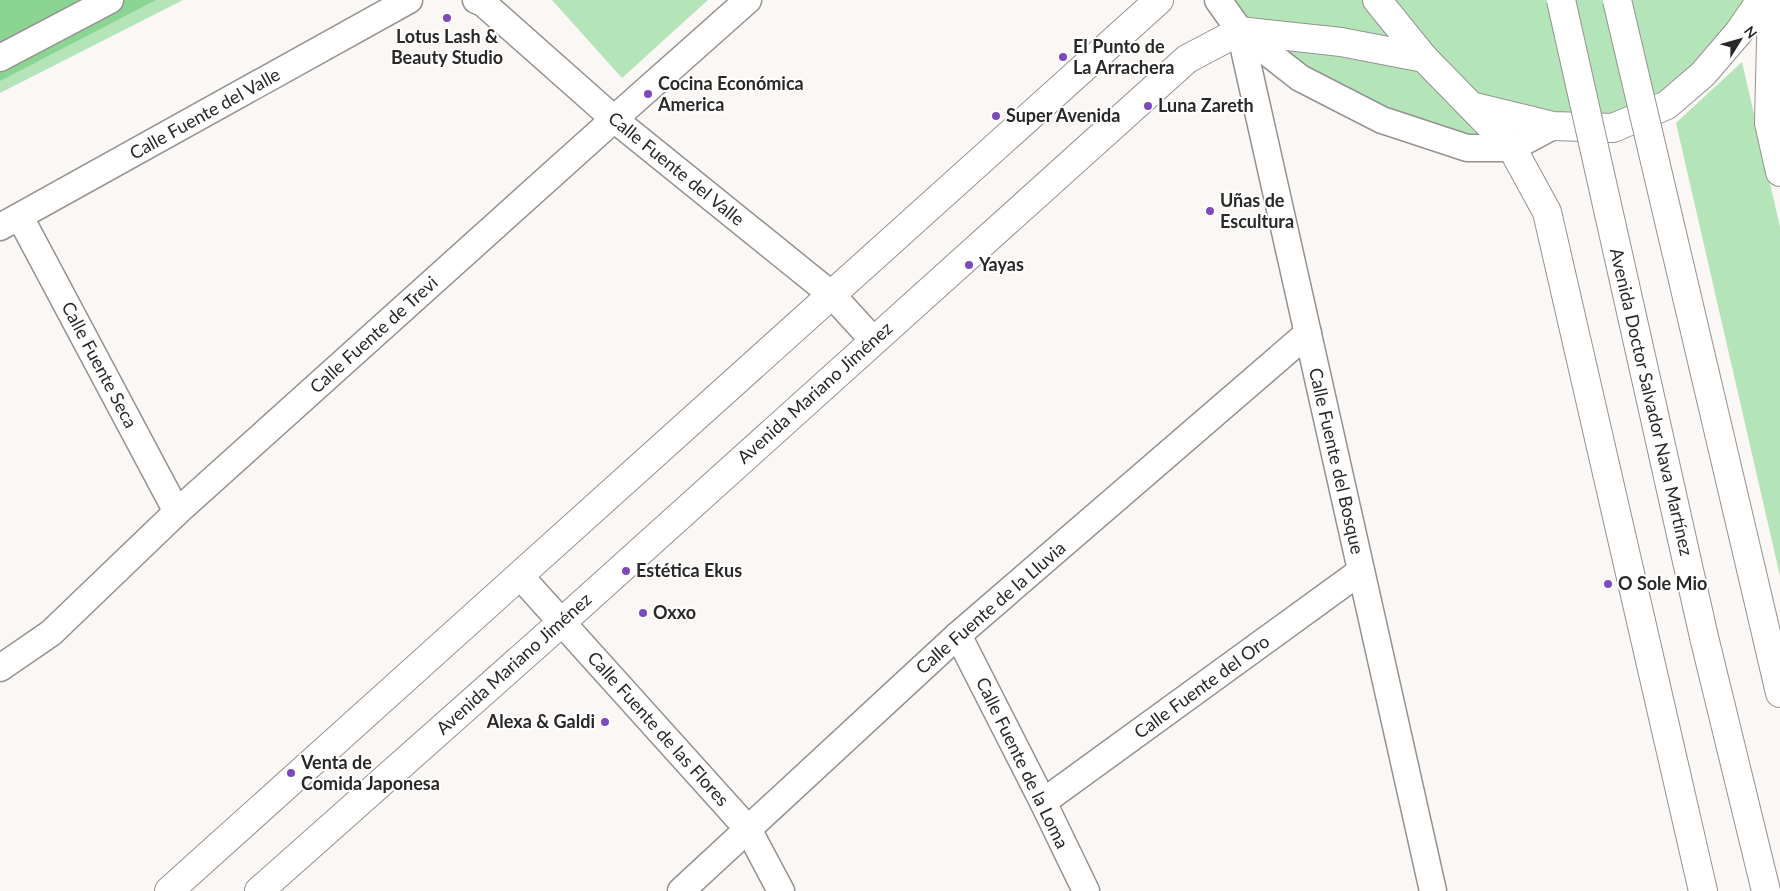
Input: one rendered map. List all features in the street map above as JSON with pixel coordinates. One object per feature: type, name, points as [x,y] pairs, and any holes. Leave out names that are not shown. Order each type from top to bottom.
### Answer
[{"type":"main road","points":[[170,891],[1159,0]]},
{"type":"main road","points":[[1377,0],[1424,58],[1512,148],[1547,212],[1703,891]]},
{"type":"main road","name":"Avenida Doctor Salvador Nava Martínez","points":[[1561,0],[1704,637],[1766,891]]},
{"type":"main road","points":[[1617,0],[1780,693]]},
{"type":"main road","points":[[1471,106],[1553,126],[1613,128],[1667,105],[1703,74],[1739,32],[1761,0]]},
{"type":"main road","points":[[1772,0],[1774,118],[1780,172]]},
{"type":"main road","points":[[1240,31],[1341,42],[1424,58]]},
{"type":"main road","name":"Avenida Mariano Jiménez","points":[[259,891],[562,622],[1187,59],[1240,31]]},
{"type":"street","points":[[0,58],[110,0]]},
{"type":"street","name":"Calle Fuente del Valle","points":[[10,222],[409,0]]},
{"type":"street","name":"Calle Fuente del Valle","points":[[476,0],[482,3],[614,119],[832,295],[874,340]]},
{"type":"street","name":"Calle Fuente de Trevi","points":[[0,668],[51,633],[177,512],[748,0]]},
{"type":"street","name":"Calle Fuente del Bosque","points":[[1218,0],[1240,31],[1300,78],[1382,120],[1467,148],[1512,148],[1553,126]]},
{"type":"street","name":"Calle Fuente del Bosque","points":[[1240,31],[1433,891]]},
{"type":"street","name":"Calle Fuente Seca","points":[[10,222],[177,512]]},
{"type":"street","name":"Calle Fuente de la Lluvia","points":[[681,891],[958,635],[1308,333]]},
{"type":"street","name":"Calle Fuente del Oro","points":[[1043,802],[1361,572]]},
{"type":"street","name":"Calle Fuente de las Flores","points":[[520,576],[748,829],[781,891]]},
{"type":"street","name":"Calle Fuente de la Loma","points":[[958,635],[1086,891]]},
{"type":"green space","points":[[0,0],[183,0],[0,93]]},
{"type":"green space","points":[[0,0],[156,0],[0,81]]},
{"type":"green space","points":[[552,0],[708,0],[622,78]]},
{"type":"green space","points":[[1218,0],[1377,0],[1512,148],[1343,101]]},
{"type":"green space","points":[[1379,0],[1760,0],[1703,74],[1613,127],[1472,104]]},
{"type":"green space","points":[[1742,62],[1780,227],[1780,576],[1676,123]]},
{"type":"place","name":"Lotus Lash & Beauty Studio","points":[[447,18]]},
{"type":"place","name":"El Punto de La Arrachera","points":[[1063,57]]},
{"type":"place","name":"Cocina Económica America","points":[[648,94]]},
{"type":"place","name":"Luna Zareth","points":[[1148,106]]},
{"type":"place","name":"Super Avenida","points":[[996,116]]},
{"type":"place","name":"Uñas de Escultura","points":[[1210,211]]},
{"type":"place","name":"Yayas","points":[[969,265]]},
{"type":"place","name":"Estética Ekus","points":[[626,571]]},
{"type":"place","name":"O Sole Mio","points":[[1608,584]]},
{"type":"place","name":"Oxxo","points":[[643,613]]},
{"type":"place","name":"Alexa & Galdi","points":[[605,722]]},
{"type":"place","name":"Venta de Comida Japonesa","points":[[291,773]]}]
